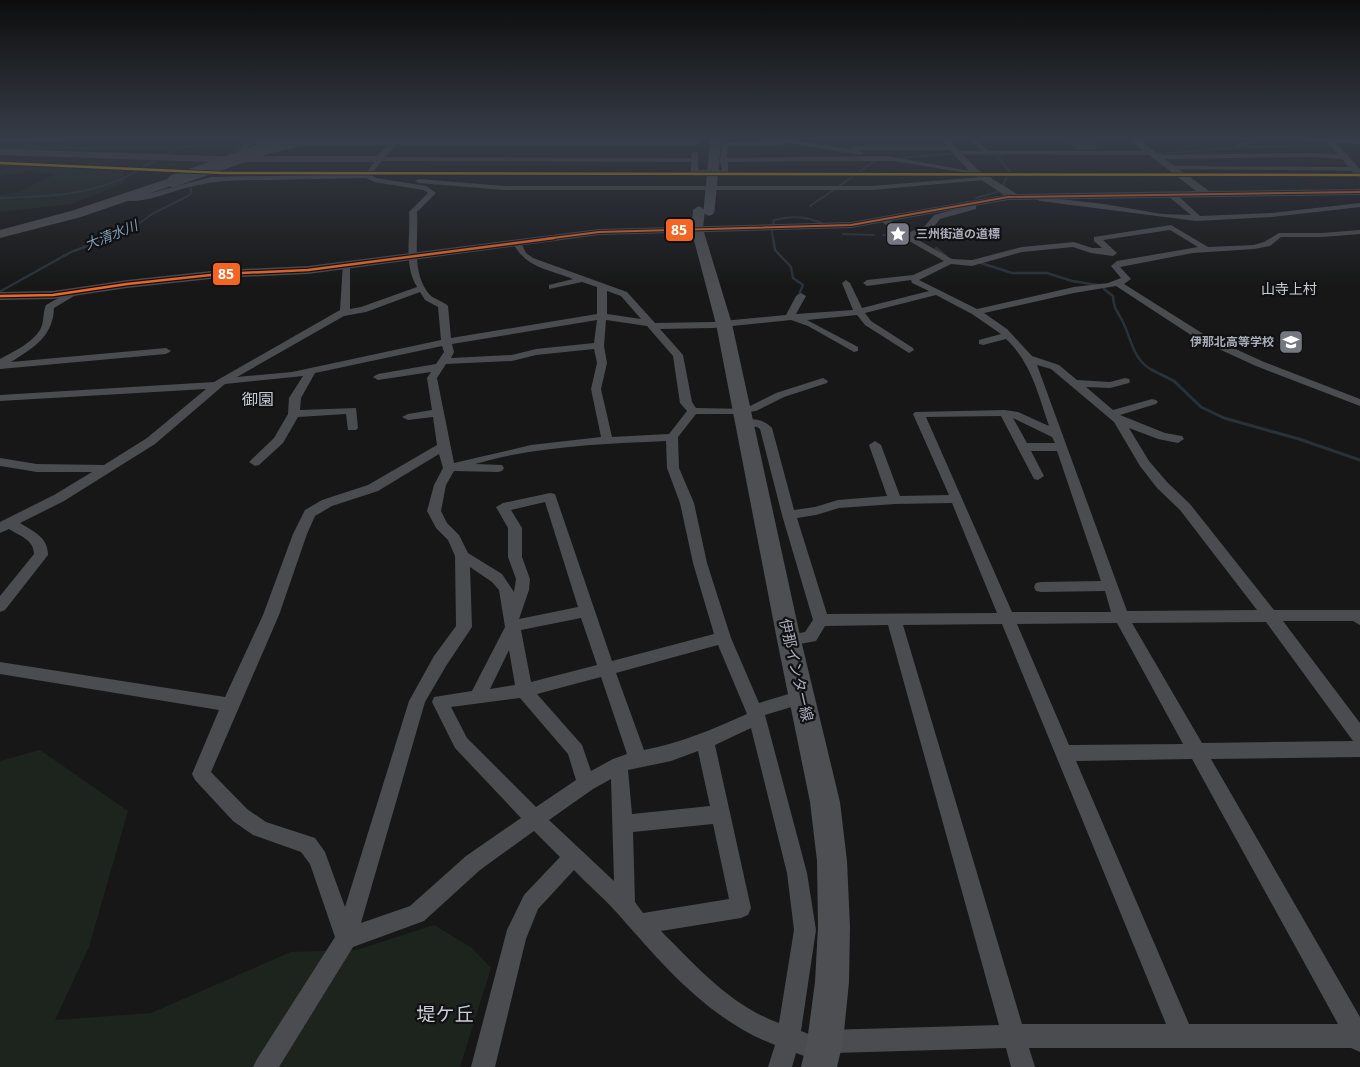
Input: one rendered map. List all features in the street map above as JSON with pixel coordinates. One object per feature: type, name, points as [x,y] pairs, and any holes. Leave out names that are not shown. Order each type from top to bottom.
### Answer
[{"type":"highway","points":[[0,234],[76,214],[153,188]]},
{"type":"main road","name":"伊那インター線","points":[[705,188],[702,229],[709,275],[712,277],[747,415],[789,640],[825,802],[832,861],[834,927],[832,982],[822,1053]]},
{"type":"main road","name":"伊那インター線","points":[[704,210],[710,188]]},
{"type":"main road","points":[[998,188],[1015,197]]},
{"type":"main road","points":[[1198,188],[1206,194]]},
{"type":"main road","points":[[1337,188],[1345,192]]},
{"type":"main road","points":[[0,296],[35,296],[220,274],[308,270],[599,232],[839,226],[884,220],[967,203],[1015,197],[1360,192]]},
{"type":"street","points":[[123,198],[132,200],[176,188]]},
{"type":"street","points":[[265,1067],[346,939],[417,702],[440,661],[464,627],[462,556],[454,538],[441,526],[434,511],[438,492],[449,468],[443,446],[432,378],[449,352],[446,342],[443,306],[428,298],[417,280],[411,243],[414,228],[413,212],[432,193],[432,191],[422,188]]},
{"type":"street","points":[[501,188],[875,188]]},
{"type":"street","points":[[155,196],[164,191]]},
{"type":"street","points":[[1345,192],[1360,199]]},
{"type":"street","points":[[1171,194],[1198,218]]},
{"type":"street","points":[[1034,196],[1040,199],[1104,206],[1162,216],[1198,218],[1272,215],[1360,205]]},
{"type":"street","points":[[907,236],[928,228],[937,217],[973,207],[967,203]]},
{"type":"street","points":[[1198,218],[1166,224],[1206,249]]},
{"type":"street","points":[[884,220],[896,232],[929,246],[950,261]]},
{"type":"street","points":[[1125,262],[1094,239],[1171,227]]},
{"type":"street","points":[[975,312],[1074,290],[1119,284],[1127,279],[1115,266],[1125,262],[1206,249],[1254,247],[1267,244],[1279,235],[1322,235],[1360,232]]},
{"type":"street","points":[[517,243],[523,254],[530,260],[624,294],[678,355],[686,403],[693,411],[747,415],[766,428],[789,515],[822,620]]},
{"type":"street","points":[[867,283],[915,277],[950,261],[972,263],[1022,250],[1074,244],[1091,250],[1110,251]]},
{"type":"street","points":[[342,313],[345,311],[346,265]]},
{"type":"street","points":[[915,277],[915,281],[975,312],[1007,335],[1028,358],[1060,441],[1121,617],[1359,1038]]},
{"type":"street","points":[[552,287],[582,279]]},
{"type":"street","points":[[846,283],[859,312],[868,323],[909,350]]},
{"type":"street","points":[[1119,284],[1201,337],[1260,364],[1360,403]]},
{"type":"street","points":[[602,286],[599,346],[602,363],[596,389],[607,439]]},
{"type":"street","points":[[4,525],[59,498],[106,467],[151,441],[219,383],[342,313],[362,310],[421,289]]},
{"type":"street","points":[[0,365],[40,338],[47,330],[49,307],[76,291]]},
{"type":"street","points":[[0,398],[219,383],[292,375],[446,342],[602,316],[651,324],[724,324],[859,312],[936,292]]},
{"type":"street","points":[[790,317],[801,296]]},
{"type":"street","points":[[790,317],[811,324],[854,349]]},
{"type":"street","points":[[983,342],[1007,335]]},
{"type":"street","points":[[378,377],[441,364],[512,358],[536,352],[599,346]]},
{"type":"street","points":[[0,365],[166,351]]},
{"type":"street","points":[[1028,358],[1054,367],[1115,417],[1144,463],[1162,485],[1185,507],[1270,616],[1360,737]]},
{"type":"street","points":[[255,462],[279,440],[294,414],[295,398],[311,371]]},
{"type":"street","points":[[747,415],[780,395],[823,381]]},
{"type":"street","points":[[1075,383],[1110,385],[1125,381]]},
{"type":"street","points":[[1346,397],[1360,394]]},
{"type":"street","points":[[1115,417],[1152,402]]},
{"type":"street","points":[[294,414],[329,414],[352,410],[352,428]]},
{"type":"street","points":[[693,411],[672,437],[673,468],[688,503],[700,563],[723,638],[756,714],[797,873],[805,930],[788,1039],[780,1067]]},
{"type":"street","points":[[408,417],[438,413]]},
{"type":"street","points":[[1005,413],[1038,476]]},
{"type":"street","points":[[1060,441],[1014,414],[919,414],[957,499],[1005,618],[1064,753],[1182,1036]]},
{"type":"street","points":[[1115,417],[1162,436],[1178,439]]},
{"type":"street","points":[[449,468],[482,457],[607,439],[672,437]]},
{"type":"street","points":[[1023,447],[1060,441]]},
{"type":"street","points":[[875,445],[894,500]]},
{"type":"street","points":[[346,939],[318,859],[308,845],[260,829],[240,815],[201,774],[230,704],[271,615],[300,534],[310,513],[327,504],[373,488],[443,446]]},
{"type":"street","points":[[0,462],[36,468],[106,467]]},
{"type":"street","points":[[449,468],[498,468]]},
{"type":"street","points":[[478,696],[513,622],[522,590],[523,579],[515,557],[515,528],[503,507],[550,497],[586,611],[607,669],[628,762],[623,824],[625,906]]},
{"type":"street","points":[[789,515],[816,511],[838,504],[894,500],[957,499]]},
{"type":"street","points":[[0,606],[41,555],[42,546],[36,539],[4,525]]},
{"type":"street","points":[[462,556],[497,578],[506,590],[524,691],[576,750],[586,783]]},
{"type":"street","points":[[1041,586],[1109,586]]},
{"type":"street","points":[[513,622],[586,611]]},
{"type":"street","points":[[822,620],[1357,615],[1360,619]]},
{"type":"street","points":[[789,640],[810,637],[822,620]]},
{"type":"street","points":[[894,620],[1023,1067]]},
{"type":"street","points":[[417,702],[440,702],[524,691],[723,638]]},
{"type":"street","points":[[0,668],[230,704]]},
{"type":"street","points":[[346,939],[417,914],[473,863],[586,783],[628,762],[671,752],[706,741],[756,714],[802,697]]},
{"type":"street","points":[[440,702],[461,743],[534,818],[625,906],[639,924],[706,991],[737,1014],[822,1053],[1014,1036],[1359,1038]]},
{"type":"street","points":[[639,924],[741,908],[706,741]]},
{"type":"street","points":[[1064,753],[1360,749]]},
{"type":"street","points":[[623,824],[721,814]]},
{"type":"street","points":[[483,1067],[514,938],[531,902],[574,856]]},
{"type":"shaded area","points":[[27,188],[112,188],[72,204],[0,212],[0,195]]},
{"type":"shaded area","points":[[40,750],[128,811],[89,947],[55,1020],[151,1013],[291,952],[357,950],[434,925],[472,948],[491,968],[460,1067],[0,1067],[0,761]]},
{"type":"waterway","points":[[0,198],[35,197],[96,188]]},
{"type":"waterway","name":"大清水川","points":[[106,239],[130,230],[152,214],[188,196],[191,193],[190,188]]},
{"type":"waterway","points":[[810,206],[835,189]]},
{"type":"waterway","points":[[976,198],[997,192]]},
{"type":"waterway","points":[[773,224],[774,220],[792,217],[810,219],[821,223]]},
{"type":"waterway","points":[[772,231],[773,239]]},
{"type":"waterway","points":[[843,234],[874,235]]},
{"type":"waterway","points":[[883,235],[896,235]]},
{"type":"waterway","name":"大清水川","points":[[1,291],[71,252],[109,238]]},
{"type":"waterway","points":[[773,238],[775,250],[791,267],[793,278],[803,285],[798,297]]},
{"type":"waterway","points":[[936,248],[946,256]]},
{"type":"waterway","points":[[981,263],[1012,273],[1047,273],[1072,281],[1097,285]]},
{"type":"waterway","points":[[1104,289],[1113,296],[1115,307],[1137,356],[1147,367],[1154,371]]},
{"type":"waterway","points":[[1154,371],[1174,381],[1201,407],[1224,418],[1299,439],[1360,460]]},
{"type":"transit line","name":"85","points":[[0,296],[53,295],[127,284],[220,274],[308,270],[599,232],[851,225],[1008,197],[1360,192]]},
{"type":"place","name":"三州街道の道標","points":[[898,234]]},
{"type":"place","name":"伊那北高等学校","points":[[1291,342]]},
{"type":"district","name":"山寺上村","points":[[1289,289]]},
{"type":"district","name":"御園","points":[[258,399]]},
{"type":"district","name":"堤ケ丘","points":[[445,1014]]}]
